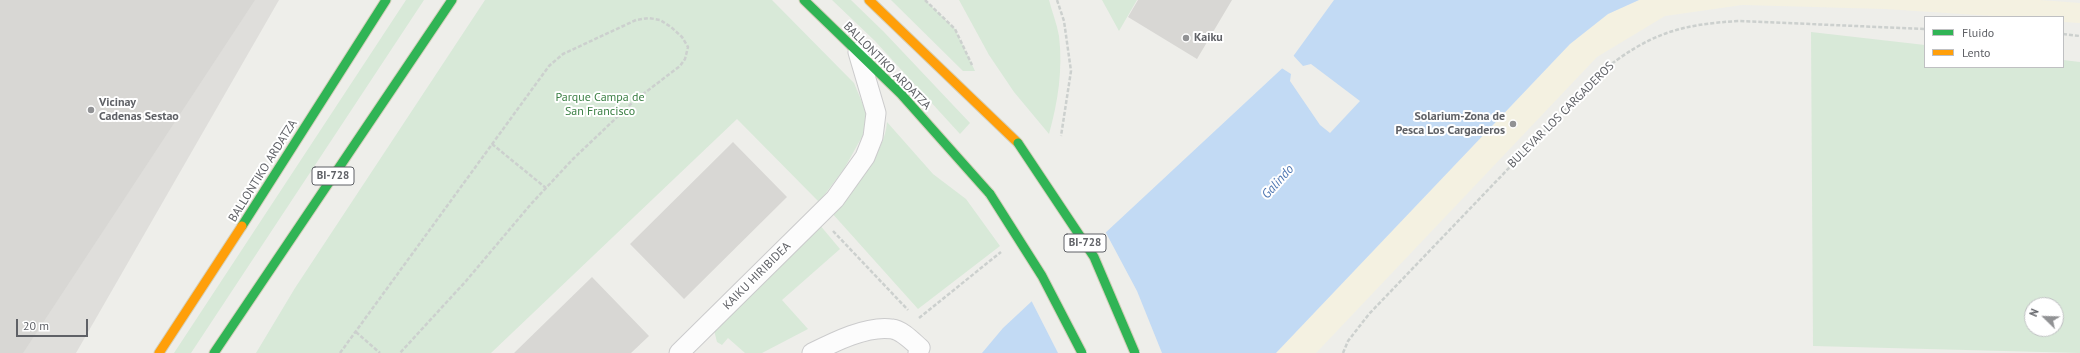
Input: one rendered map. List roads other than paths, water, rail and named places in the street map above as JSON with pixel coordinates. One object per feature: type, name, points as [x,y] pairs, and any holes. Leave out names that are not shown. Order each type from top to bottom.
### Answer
[{"type":"main road","name":"BALLONTIKO ARDATZA","points":[[159,353],[212,273],[386,0]]},
{"type":"main road","name":"BI-728","points":[[214,353],[452,0]]},
{"type":"main road","name":"BALLONTIKO ARDATZA","points":[[804,0],[900,94],[990,194],[1042,276],[1082,353]]},
{"type":"main road","name":"BI-728","points":[[869,0],[1018,143],[1094,257],[1135,353]]},
{"type":"main road","points":[[159,336],[212,273]]},
{"type":"main road","points":[[221,353],[247,304]]},
{"type":"street","name":"KAIKU HIRIBIDEA","points":[[691,349],[835,198],[865,157],[872,137],[876,113],[858,52]]},
{"type":"street","points":[[812,353],[860,332],[893,329],[915,346]]},
{"type":"water","name":"Galindo","points":[[1334,0],[1639,0],[1608,14],[1570,44],[1276,353],[982,353],[1003,328],[1289,62]]},
{"type":"place","name":"Kaiku","points":[[1186,38]]},
{"type":"place","name":"Vicinay Cadenas Sestao","points":[[91,110]]},
{"type":"place","name":"Solarium-Zona de Pesca Los Cargaderos","points":[[1513,124]]},
{"type":"park label","name":"Parque Campa de San Francisco","points":[[600,105]]}]
